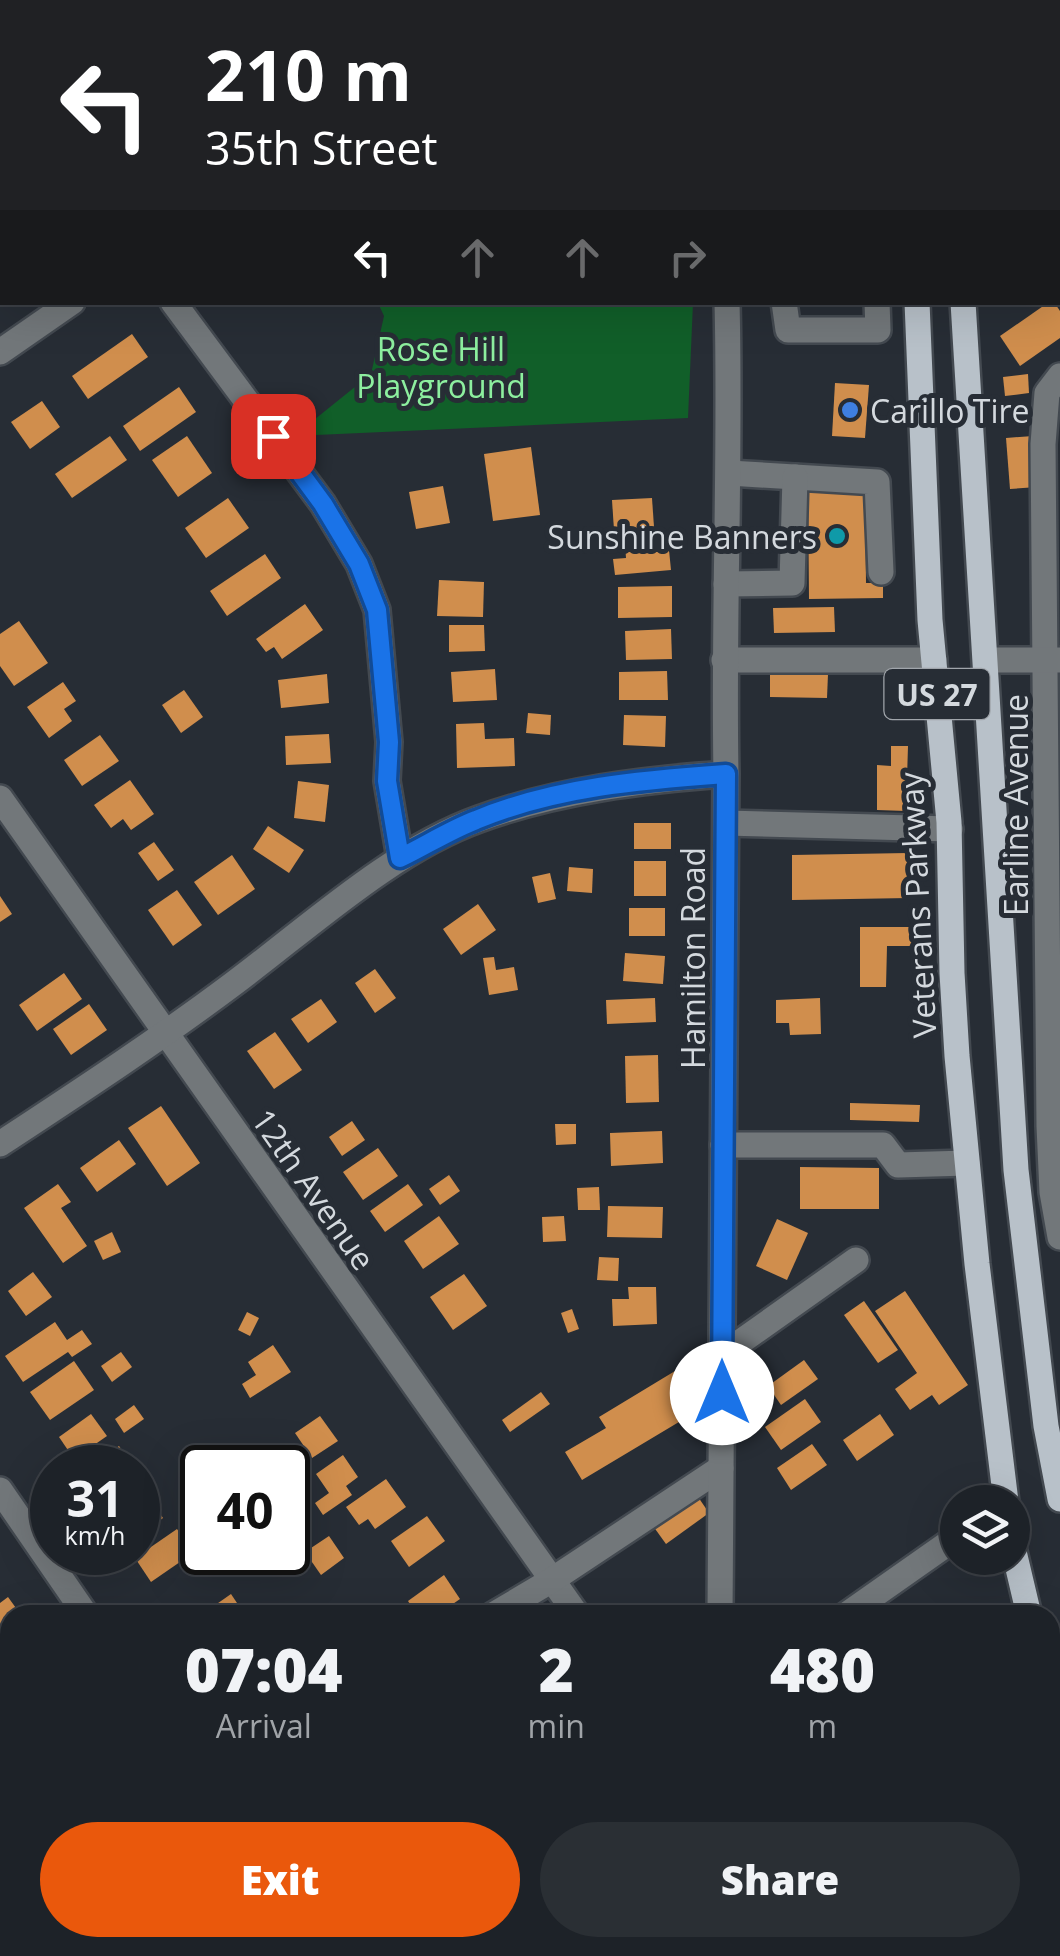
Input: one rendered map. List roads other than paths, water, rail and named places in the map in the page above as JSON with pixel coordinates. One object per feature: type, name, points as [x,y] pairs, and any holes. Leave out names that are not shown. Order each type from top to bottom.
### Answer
[{"type":"main road","name":"Veterans Parkway","points":[[916,305],[934,660],[950,829],[952,972],[967,1163],[1004,1485]]},
{"type":"main road","name":"US 27","points":[[964,305],[1016,1170],[1046,1426],[1060,1499]]},
{"type":"main road","points":[[1020,1575],[1027,1605]]},
{"type":"street","points":[[0,352],[68,305]]},
{"type":"street","points":[[175,305],[323,504],[359,564],[377,610],[389,742],[387,781],[400,858]]},
{"type":"street","name":"Hamilton Road","points":[[720,1605],[727,305]]},
{"type":"street","points":[[784,305],[788,330],[878,330],[877,305]]},
{"type":"street","name":"Earline Avenue","points":[[1060,376],[1048,393],[1043,444],[1052,504],[1052,1192],[1060,1237]]},
{"type":"street","points":[[729,473],[877,482],[881,572]]},
{"type":"street","points":[[726,584],[792,583],[795,477]]},
{"type":"street","points":[[724,660],[934,660]]},
{"type":"street","points":[[987,660],[1054,660]]},
{"type":"street","points":[[0,1144],[164,1036],[400,858],[476,820],[561,794],[644,780],[726,774]]},
{"type":"street","name":"12th Avenue","points":[[0,798],[164,1036],[570,1605]]},
{"type":"street","points":[[726,823],[950,829]]},
{"type":"street","points":[[723,1144],[883,1145],[898,1165],[967,1163]]},
{"type":"street","points":[[722,1355],[856,1260]]},
{"type":"street","points":[[510,1605],[721,1468]]},
{"type":"street","points":[[0,1490],[79,1605]]},
{"type":"street","points":[[860,1605],[940,1549]]},
{"type":"place","name":"Carillo Tire","points":[[850,410]]},
{"type":"place","name":"Sunshine Banners","points":[[837,536]]},
{"type":"park label","name":"Rose Hill Playground","points":[[441,366]]}]
